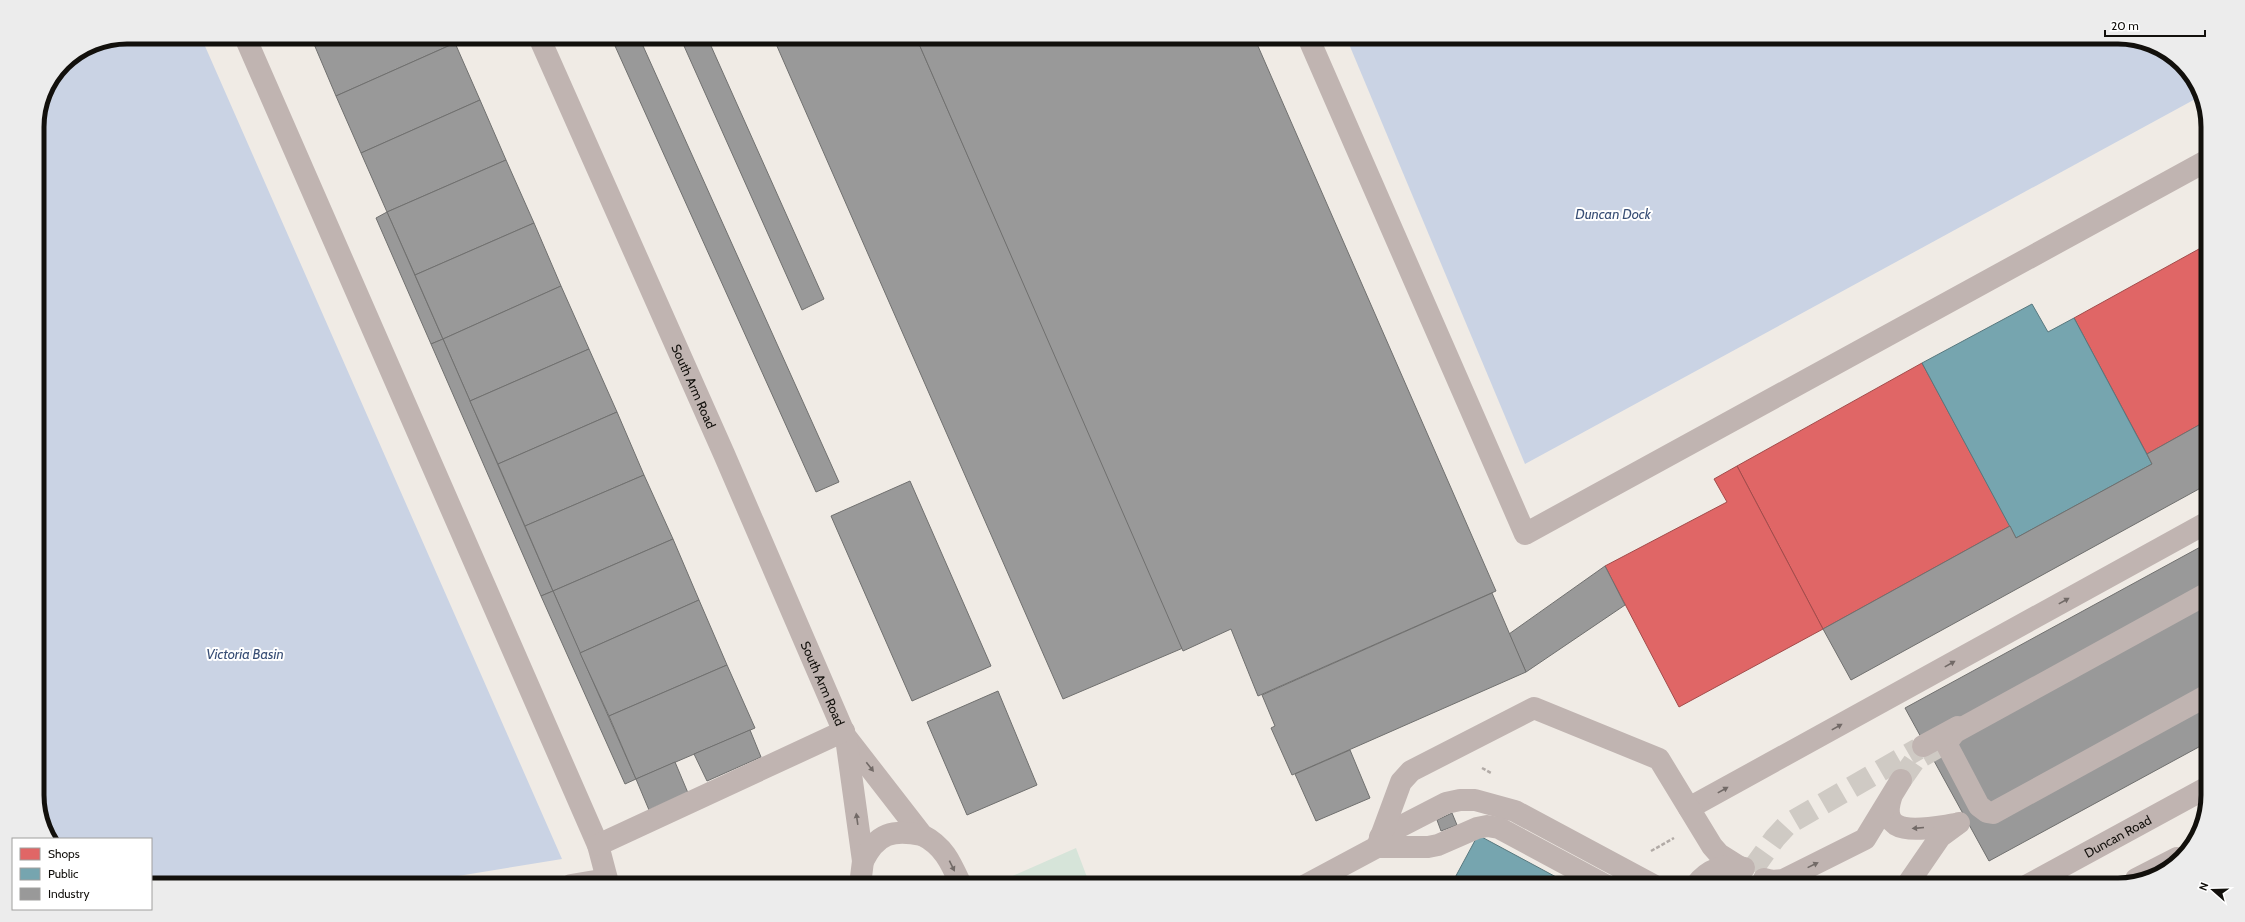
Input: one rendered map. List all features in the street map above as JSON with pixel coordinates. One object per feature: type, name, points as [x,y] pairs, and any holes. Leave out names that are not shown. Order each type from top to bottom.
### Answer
[{"type":"street","points":[[248,44],[598,845],[606,878]]},
{"type":"street","name":"South Arm Road","points":[[542,44],[721,446],[845,734],[922,835],[933,840],[942,848],[958,878]]},
{"type":"street","points":[[1311,44],[1525,534],[2201,164]]},
{"type":"street","points":[[1688,808],[2201,526]]},
{"type":"street","points":[[1923,746],[2201,594]]},
{"type":"street","points":[[2201,597],[1955,732],[1948,741],[1948,747],[1978,806],[1987,812],[1993,813],[2201,699]]},
{"type":"street","points":[[1379,842],[1401,782],[1411,771],[1534,708],[1659,759],[1688,808],[1719,854],[1738,866]]},
{"type":"street","points":[[598,845],[845,734]]},
{"type":"street","name":"South Arm Road","points":[[845,734],[858,875]]},
{"type":"street","points":[[1787,878],[1865,839],[1896,789],[1889,814],[1891,820],[1900,828],[1908,829],[1960,823],[1940,837],[1912,878]]},
{"type":"street","name":"Duncan Road","points":[[2041,878],[2201,791]]},
{"type":"street","points":[[1318,878],[1446,803],[1460,800],[1475,800],[1515,811],[1640,878]]},
{"type":"street","points":[[1379,842],[1428,847],[1438,845],[1477,828],[1488,826],[1499,828],[1593,878]]},
{"type":"street","points":[[858,875],[870,846],[896,832],[907,832],[922,835]]},
{"type":"street","points":[[1702,878],[1711,871],[1724,866],[1738,866],[1752,870],[1761,878]]},
{"type":"shaded area","points":[[1076,848],[1087,878],[1008,878]]},
{"type":"water","name":"Victoria Basin","points":[[127,44],[204,44],[562,859],[446,878],[152,878],[152,838],[56,838],[55,836],[50,827],[44,800],[44,122],[50,95],[58,81],[68,68],[86,55],[95,50],[106,47]]},
{"type":"water","name":"Duncan Dock","points":[[1349,44],[2123,44],[2150,50],[2159,55],[2177,68],[2187,81],[2196,99],[1525,464]]},
{"type":"building: Shops","points":[[2201,248],[2201,424],[2147,454],[2074,318]]},
{"type":"building: Shops","points":[[1922,363],[2010,526],[1823,629],[1737,466]]},
{"type":"building: Shops","points":[[1737,466],[1823,629],[1679,707],[1605,566],[1727,502],[1714,479]]},
{"type":"building: Public","points":[[2032,304],[2048,332],[2074,318],[2152,464],[2016,538],[1922,363]]},
{"type":"building: Public","points":[[1478,835],[1558,878],[1455,878]]},
{"type":"building: Industry","points":[[314,44],[453,44],[336,96]]},
{"type":"building: Industry","points":[[455,44],[480,100],[361,153],[336,96]]},
{"type":"building: Industry","points":[[614,44],[642,44],[839,482],[816,492]]},
{"type":"building: Industry","points":[[683,44],[710,44],[824,299],[802,310]]},
{"type":"building: Industry","points":[[776,44],[919,44],[1183,648],[1063,699]]},
{"type":"building: Industry","points":[[919,44],[1257,44],[1496,591],[1258,696],[1231,629],[1183,651]]},
{"type":"building: Industry","points":[[480,100],[506,160],[387,212],[361,153]]},
{"type":"building: Industry","points":[[506,160],[534,223],[415,275],[387,212]]},
{"type":"building: Industry","points":[[387,212],[443,339],[431,344],[376,218]]},
{"type":"building: Industry","points":[[534,223],[561,286],[443,339],[415,275]]},
{"type":"building: Industry","points":[[561,286],[589,349],[470,401],[443,339]]},
{"type":"building: Industry","points":[[443,339],[553,591],[541,596],[431,344]]},
{"type":"building: Industry","points":[[589,349],[617,412],[498,464],[470,401]]},
{"type":"building: Industry","points":[[617,412],[644,475],[525,526],[498,464]]},
{"type":"building: Industry","points":[[2201,424],[2201,488],[1851,680],[1823,629],[2010,526],[2016,538],[2152,464],[2147,454]]},
{"type":"building: Industry","points":[[644,475],[673,539],[553,591],[525,526]]},
{"type":"building: Industry","points":[[910,481],[991,666],[912,701],[831,516]]},
{"type":"building: Industry","points":[[673,539],[699,600],[580,653],[553,591]]},
{"type":"building: Industry","points":[[2201,547],[2201,746],[1989,861],[1905,708]]},
{"type":"building: Industry","points":[[1605,566],[1625,605],[1526,672],[1509,634]]},
{"type":"building: Industry","points":[[553,591],[636,779],[625,784],[541,596]]},
{"type":"building: Industry","points":[[1492,593],[1526,672],[1292,775],[1271,728],[1275,726],[1262,695]]},
{"type":"building: Industry","points":[[699,600],[727,665],[609,716],[580,653]]},
{"type":"building: Industry","points":[[727,665],[755,728],[636,779],[609,716]]},
{"type":"building: Industry","points":[[998,691],[1037,785],[967,815],[927,722]]},
{"type":"building: Industry","points":[[750,730],[761,757],[707,781],[694,754]]},
{"type":"building: Industry","points":[[1350,750],[1370,798],[1316,821],[1295,774]]},
{"type":"building: Industry","points":[[675,762],[688,793],[649,810],[636,779]]},
{"type":"building: Industry","points":[[1452,813],[1457,825],[1441,831],[1437,820]]},
{"type":"tunnel","points":[[1901,780],[1915,760],[1947,742]]},
{"type":"tunnel","points":[[1752,870],[1775,838],[1788,824],[1918,749]]}]
